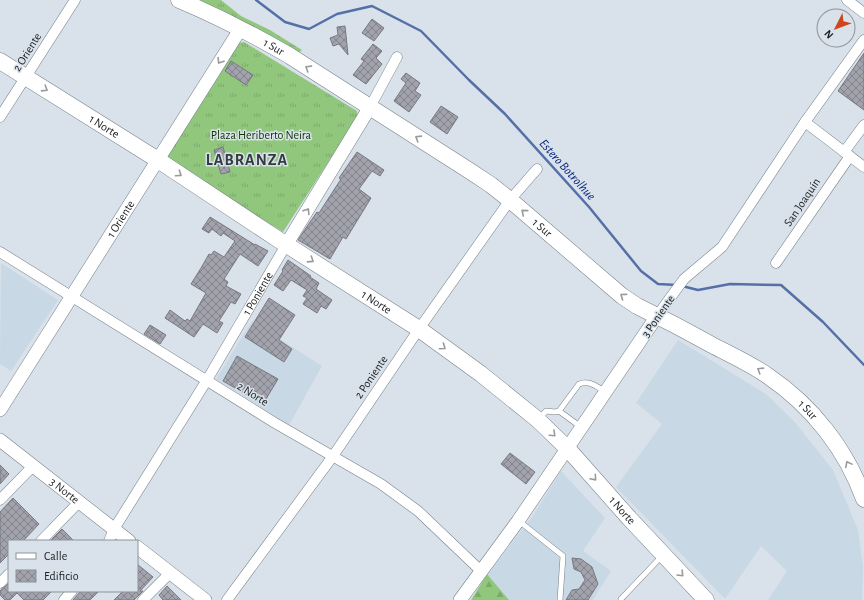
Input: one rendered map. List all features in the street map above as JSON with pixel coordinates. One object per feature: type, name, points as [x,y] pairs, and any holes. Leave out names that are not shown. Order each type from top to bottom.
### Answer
[{"type":"main road","name":"1 Sur","points":[[179,0],[241,28],[290,56],[473,173],[510,200],[622,296],[636,306],[756,368],[792,394],[815,417],[835,442],[849,466],[864,499]]},
{"type":"main road","name":"1 Norte","points":[[0,61],[158,160],[286,245],[419,329],[481,374],[538,420],[568,449],[662,555],[706,600]]},
{"type":"street","name":"2 Oriente","points":[[0,117],[75,0]]},
{"type":"street","points":[[847,0],[864,13]]},
{"type":"street","name":"1 Oriente","points":[[0,410],[241,28]]},
{"type":"street","name":"3 Poniente","points":[[460,600],[518,521],[568,449],[657,316],[684,279],[722,247],[805,122],[864,40]]},
{"type":"street","name":"1 Poniente","points":[[112,535],[207,380],[286,245],[370,107],[397,56]]},
{"type":"street","points":[[805,122],[864,167]]},
{"type":"street","name":"San Joaquín","points":[[776,263],[847,154],[864,125]]},
{"type":"street","name":"2 Poniente","points":[[227,600],[333,456],[419,329],[510,200],[537,169]]},
{"type":"street","name":"2 Norte","points":[[0,252],[270,420],[381,484],[418,511],[481,571]]},
{"type":"street","name":"3 Norte","points":[[0,440],[79,502],[112,535],[126,540]]},
{"type":"street","points":[[0,500],[33,466]]},
{"type":"street","points":[[42,540],[79,502]]},
{"type":"street","points":[[138,548],[205,600]]},
{"type":"street","points":[[143,600],[170,572]]},
{"type":"street","points":[[0,583],[8,575]]},
{"type":"street","points":[[64,600],[71,592]]},
{"type":"lane","points":[[559,411],[581,383],[590,383],[606,392]]},
{"type":"lane","points":[[538,420],[545,412],[559,411],[582,428]]},
{"type":"lane","points":[[518,521],[563,556],[560,600]]},
{"type":"lane","points":[[621,599],[662,555]]},
{"type":"shaded area","points":[[1,263],[58,300],[11,371],[0,364]]},
{"type":"shaded area","points":[[252,321],[322,366],[289,425],[216,379]]},
{"type":"shaded area","points":[[678,340],[766,394],[794,421],[833,470],[858,530],[863,567],[862,600],[768,600],[787,571],[761,546],[725,599],[616,487],[662,424],[636,403]]},
{"type":"shaded area","points":[[561,471],[605,518],[583,551],[611,571],[593,600],[509,600],[487,574],[532,517]]},
{"type":"green space","points":[[195,0],[221,0],[241,16],[270,30],[302,50],[297,54]]},
{"type":"green space","name":"Plaza Heriberto Neira","points":[[244,42],[357,111],[358,116],[283,232],[168,161],[167,153],[237,43]]},
{"type":"green space","points":[[487,574],[509,600],[471,600]]},
{"type":"building","points":[[372,19],[384,28],[374,41],[362,33]]},
{"type":"building","points":[[345,26],[348,55],[339,44],[333,46],[330,38],[338,35],[337,27]]},
{"type":"building","points":[[373,44],[382,51],[376,58],[382,64],[366,84],[353,75],[364,61],[361,59]]},
{"type":"building","points":[[864,53],[864,110],[838,91]]},
{"type":"building","points":[[231,61],[253,75],[246,85],[225,71]]},
{"type":"building","points":[[406,73],[420,83],[415,91],[421,95],[409,112],[394,101],[406,83],[401,79]]},
{"type":"building","points":[[441,106],[458,117],[447,134],[430,122]]},
{"type":"building","points":[[223,147],[230,172],[221,174],[214,150]]},
{"type":"building","points":[[357,152],[384,170],[380,176],[372,171],[359,189],[371,198],[346,239],[343,237],[330,259],[298,240],[317,212],[319,213],[341,179],[339,178]]},
{"type":"building","points":[[210,217],[255,245],[268,251],[258,266],[240,254],[224,279],[228,282],[226,286],[241,294],[235,304],[231,302],[219,321],[223,323],[217,333],[203,324],[194,337],[165,318],[170,310],[185,321],[187,319],[190,321],[206,293],[191,284],[209,254],[211,255],[214,251],[224,257],[235,241],[223,233],[221,236],[212,229],[209,233],[202,229]]},
{"type":"building","points":[[288,260],[319,283],[316,289],[332,300],[326,309],[321,306],[317,313],[303,304],[307,298],[303,296],[307,290],[291,280],[283,291],[274,285]]},
{"type":"building","points":[[269,298],[295,315],[279,340],[292,349],[284,362],[245,337]]},
{"type":"building","points":[[150,325],[166,335],[160,344],[144,334]]},
{"type":"building","points":[[237,356],[278,379],[263,404],[223,381]]},
{"type":"building","points":[[510,453],[535,472],[526,484],[501,464]]},
{"type":"building","points":[[0,465],[9,474],[0,484]]},
{"type":"building","points":[[13,498],[39,524],[24,540],[8,540],[8,555],[0,563],[0,512]]},
{"type":"building","points":[[62,529],[73,540],[51,540]]},
{"type":"building","points":[[572,558],[581,559],[592,567],[598,584],[588,600],[566,600],[572,590],[579,589],[585,580],[581,572],[574,569]]},
{"type":"building","points":[[138,565],[153,577],[140,591],[143,591],[134,600],[114,600],[122,592],[138,592]]},
{"type":"building","points":[[8,584],[8,592],[51,592],[43,600],[24,600],[17,593],[10,600],[5,600],[0,595],[0,591]]},
{"type":"building","points":[[167,586],[181,600],[163,600],[159,595]]},
{"type":"building","points":[[80,592],[98,592],[90,600],[73,600]]},
{"type":"waterway","name":"Estero Botrolhue","points":[[256,0],[285,22],[309,29],[337,14],[372,6],[421,31],[505,114],[589,207],[641,271],[658,284],[677,285]]},
{"type":"waterway","name":"Estero Botrolhue","points":[[682,286],[698,290],[730,284],[781,285],[823,322],[864,365]]},
{"type":"district","name":"LABRANZA","points":[[247,159]]}]
